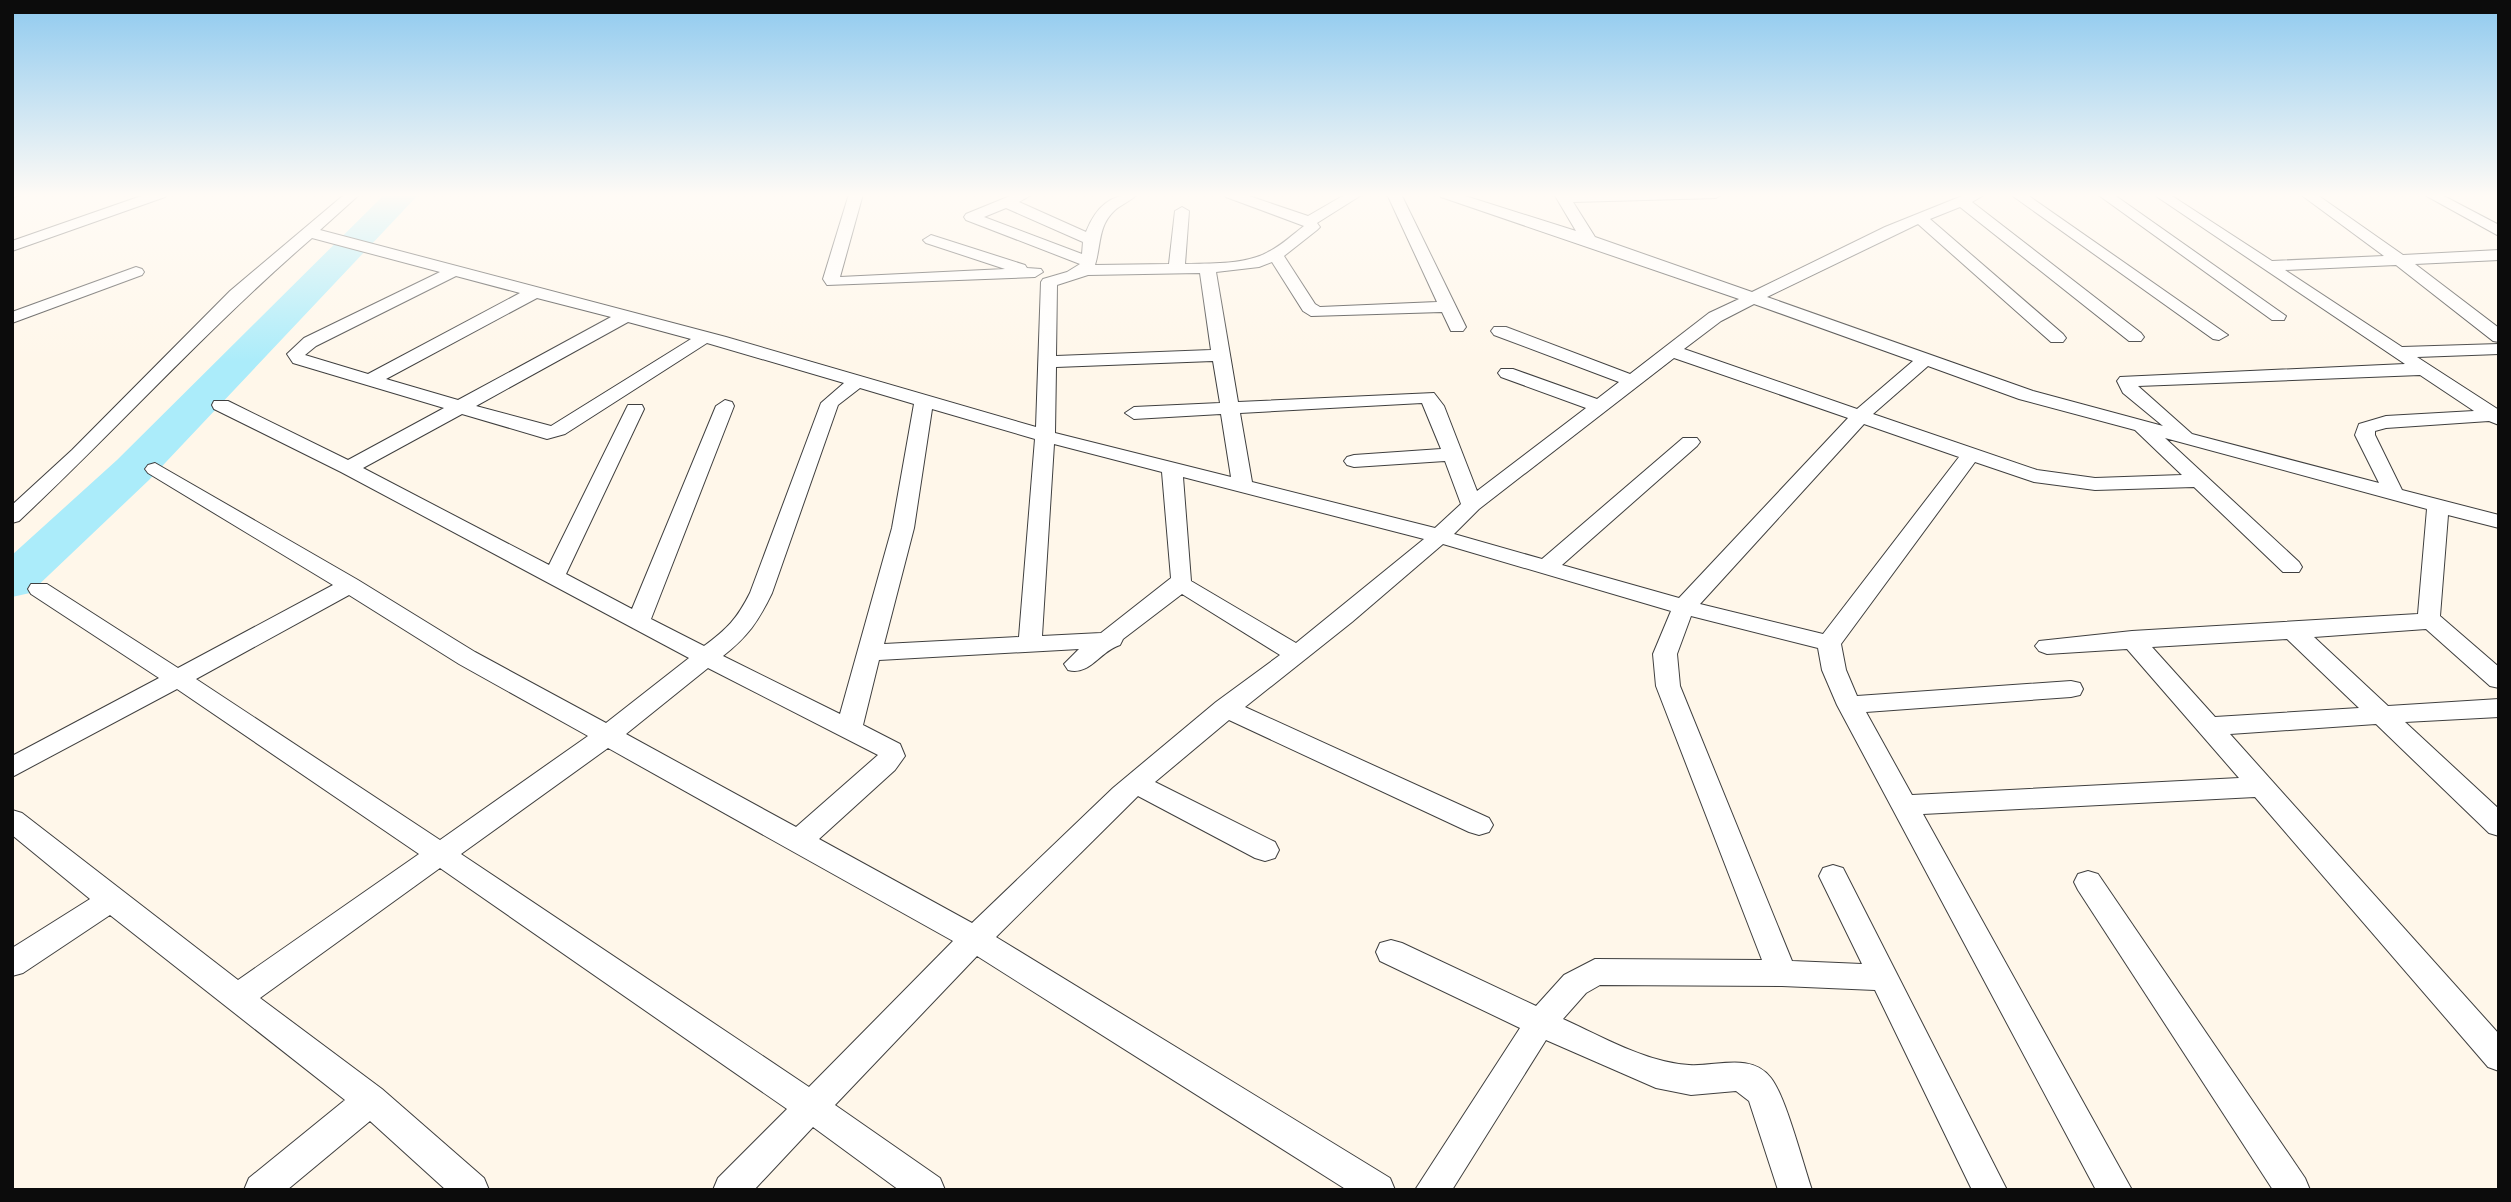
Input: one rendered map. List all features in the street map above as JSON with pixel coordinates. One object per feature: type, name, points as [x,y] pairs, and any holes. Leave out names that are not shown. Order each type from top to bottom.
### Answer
[{"type":"street","points":[[12,517],[79,454],[236,295],[287,250]]},
{"type":"street","points":[[382,250],[859,380],[1045,436],[1439,536],[1684,607],[1829,643]]},
{"type":"street","points":[[840,250],[831,279],[833,282],[1042,277],[1086,266],[1207,268],[1244,265],[1282,250]]},
{"type":"street","points":[[961,250],[1042,277]]},
{"type":"street","points":[[1049,250],[1086,266]]},
{"type":"street","points":[[1086,266],[1089,250]]},
{"type":"street","points":[[1177,268],[1179,250]]},
{"type":"street","points":[[1421,250],[1457,327]]},
{"type":"street","points":[[1615,250],[2026,395],[2499,522]]},
{"type":"street","points":[[730,1190],[1031,881],[1137,783],[1225,708],[1297,654],[1439,536],[1472,505],[1715,317],[1849,250]]},
{"type":"street","points":[[1957,250],[2057,338]]},
{"type":"street","points":[[2024,250],[2135,337]]},
{"type":"street","points":[[2097,250],[2219,335]]},
{"type":"street","points":[[2184,250],[2278,316]]},
{"type":"street","points":[[2246,250],[2497,416]]},
{"type":"street","points":[[2386,250],[2499,337]]},
{"type":"street","points":[[1275,255],[1309,307],[1317,312],[1448,307]]},
{"type":"street","points":[[2269,265],[2499,255]]},
{"type":"street","points":[[1207,268],[1219,355],[1231,407],[1243,487]]},
{"type":"street","points":[[454,271],[310,342],[296,354],[299,359],[540,432],[554,432],[705,337]]},
{"type":"street","points":[[12,318],[136,272]]},
{"type":"street","points":[[1030,645],[1045,436],[1046,362],[1042,277]]},
{"type":"street","points":[[372,379],[533,293]]},
{"type":"street","points":[[348,467],[464,407],[626,316]]},
{"type":"street","points":[[1500,331],[1633,381]]},
{"type":"street","points":[[2398,352],[2499,349]]},
{"type":"street","points":[[1670,351],[2034,476],[2076,483],[2198,481]]},
{"type":"street","points":[[1046,362],[1219,355]]},
{"type":"street","points":[[1782,972],[1666,678],[1663,658],[1666,645],[1684,607],[1861,415],[1923,360]]},
{"type":"street","points":[[2189,438],[2130,389],[2126,381],[2424,369]]},
{"type":"street","points":[[1507,373],[1601,407]]},
{"type":"street","points":[[236,998],[607,736],[739,631],[750,615],[830,403],[839,393],[859,380]]},
{"type":"street","points":[[1135,413],[1427,397],[1435,406],[1472,505]]},
{"type":"street","points":[[849,729],[903,528],[925,399]]},
{"type":"street","points":[[221,405],[348,467],[707,658],[891,750],[892,756],[799,841]]},
{"type":"street","points":[[639,620],[725,406]]},
{"type":"street","points":[[554,577],[635,410]]},
{"type":"street","points":[[2393,492],[2365,435],[2366,428],[2386,422],[2497,416]]},
{"type":"street","points":[[2141,426],[2291,567]]},
{"type":"street","points":[[1546,567],[1690,442]]},
{"type":"street","points":[[1354,461],[1455,454]]},
{"type":"street","points":[[1970,456],[1829,643],[1834,670],[1849,705],[2115,1190]]},
{"type":"street","points":[[155,469],[350,584],[467,658],[975,939],[1378,1190]]},
{"type":"street","points":[[1076,664],[1111,640],[1179,583],[1182,572],[1172,469]]},
{"type":"street","points":[[2428,618],[2438,505]]},
{"type":"street","points":[[1179,583],[1297,654]]},
{"type":"street","points":[[12,768],[350,584]]},
{"type":"street","points":[[39,589],[177,677],[440,854],[812,1106],[928,1190]]},
{"type":"street","points":[[2047,646],[2419,623],[2428,618]]},
{"type":"street","points":[[2428,618],[2499,680]]},
{"type":"street","points":[[2291,629],[2499,826]]},
{"type":"street","points":[[2132,639],[2499,1057]]},
{"type":"street","points":[[870,653],[1111,640]]},
{"type":"street","points":[[1849,705],[2071,689]]},
{"type":"street","points":[[1225,708],[1479,825]]},
{"type":"street","points":[[2210,726],[2499,708]]},
{"type":"street","points":[[1137,783],[1265,850]]},
{"type":"street","points":[[1905,806],[2263,787]]},
{"type":"street","points":[[12,820],[236,998],[370,1100],[472,1190]]},
{"type":"street","points":[[1833,876],[1990,1190]]},
{"type":"street","points":[[2088,882],[2293,1190]]},
{"type":"street","points":[[12,964],[111,900]]},
{"type":"street","points":[[1391,953],[1656,1074],[1676,1079],[1740,1076],[1751,1080],[1759,1087],[1765,1099],[1795,1190]]},
{"type":"street","points":[[1432,1190],[1540,1023],[1575,984],[1595,972],[1782,972],[1883,978]]},
{"type":"street","points":[[261,1190],[370,1100]]},
{"type":"waterway","points":[[12,582],[133,470],[348,250]]}]
